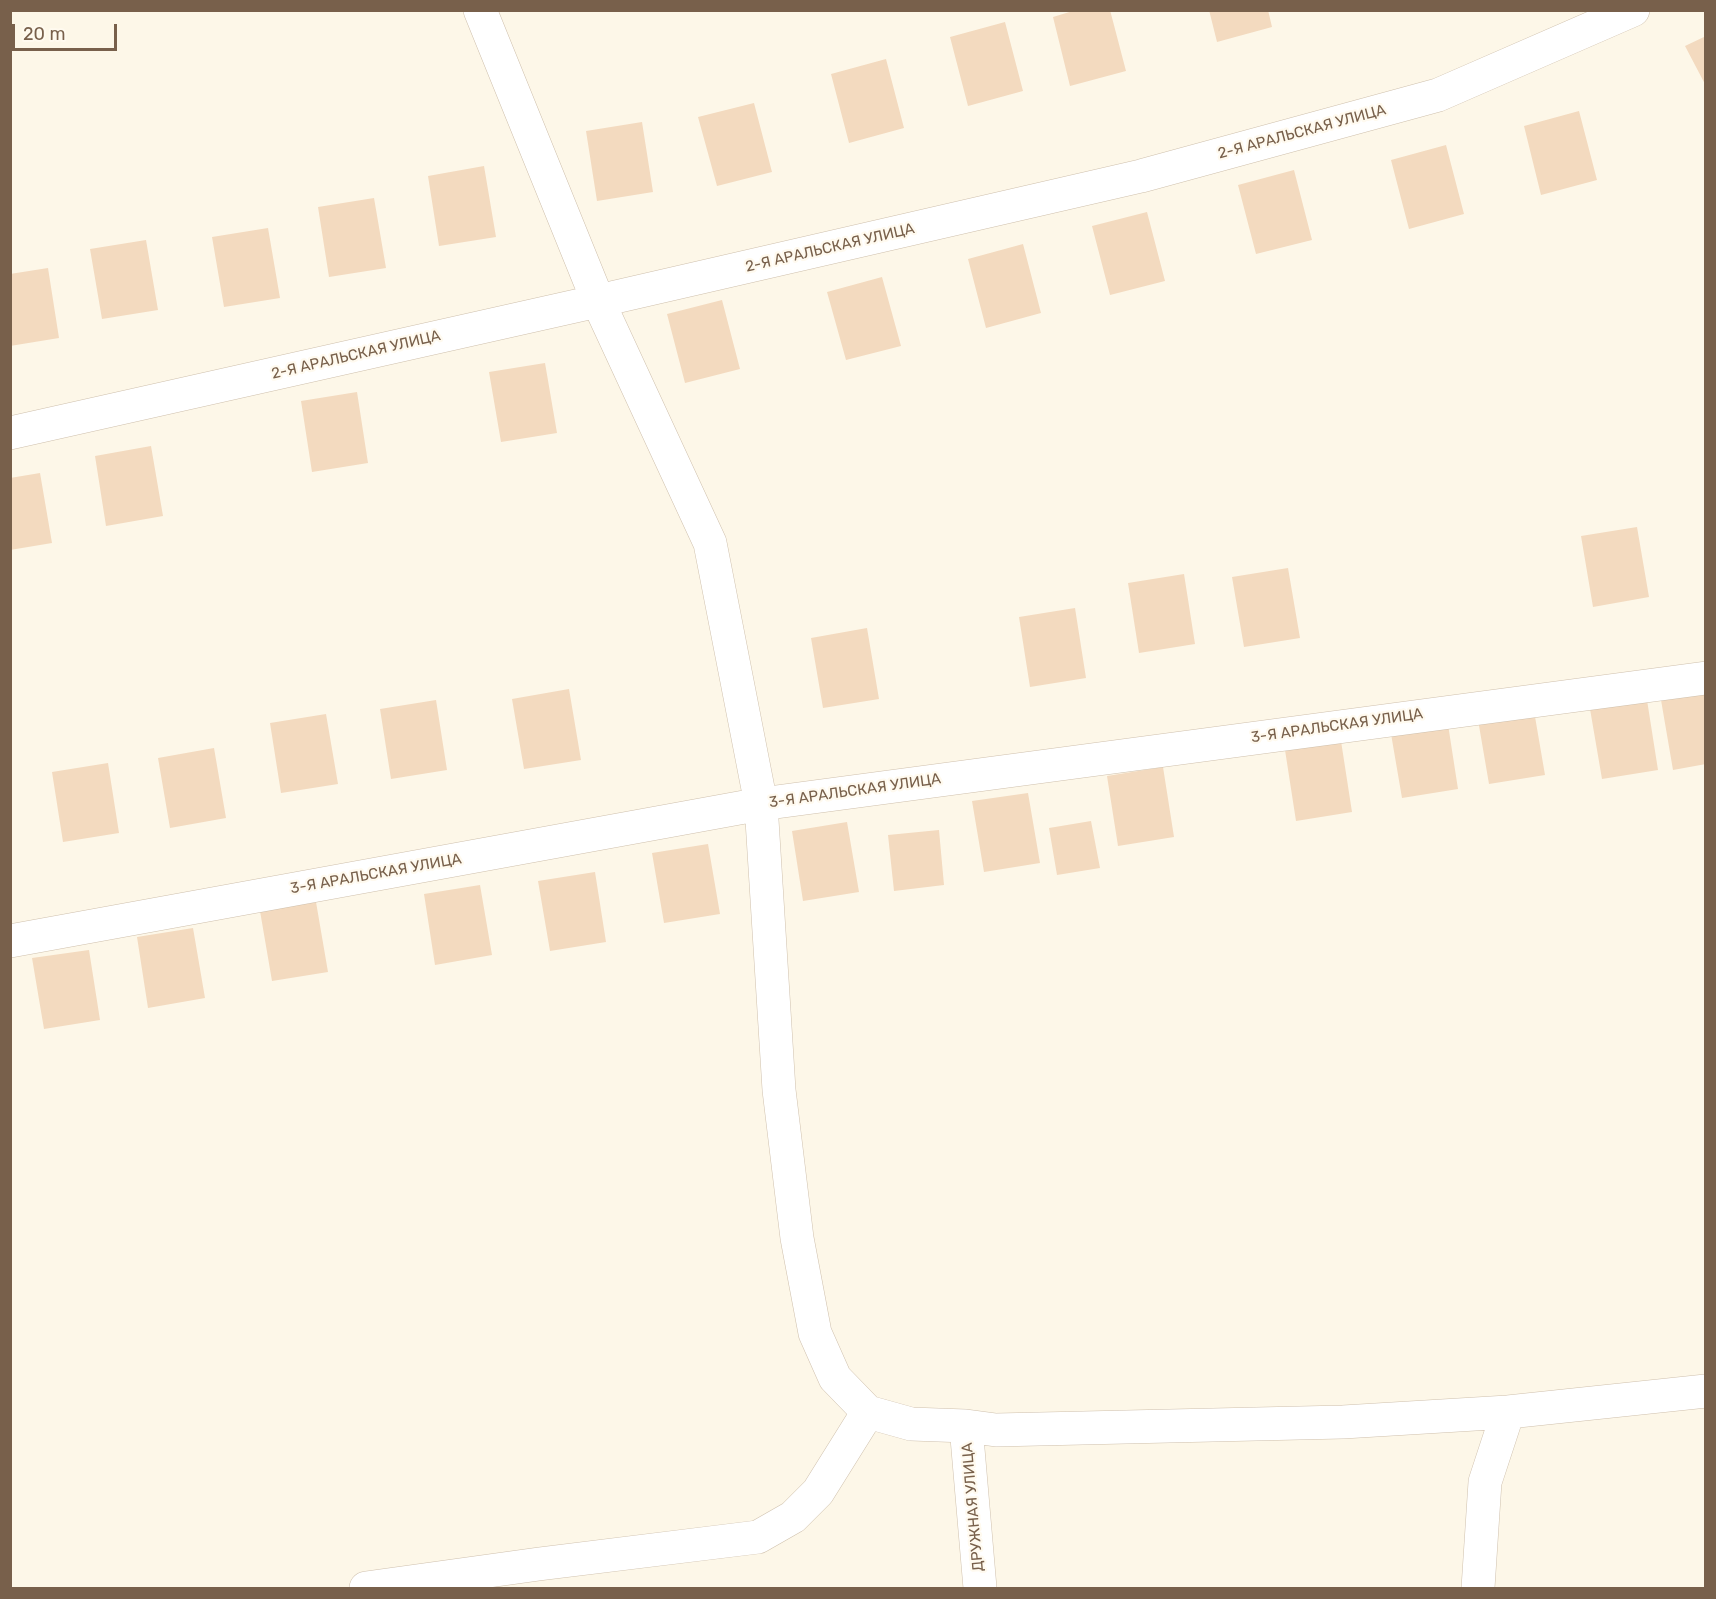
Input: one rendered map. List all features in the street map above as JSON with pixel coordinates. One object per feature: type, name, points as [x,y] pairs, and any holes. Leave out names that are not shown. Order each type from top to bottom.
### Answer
[{"type":"street","points":[[480,10],[598,301],[710,543],[761,804],[779,1090],[797,1238],[815,1333],[834,1378],[868,1412],[911,1424],[966,1426],[996,1430],[1343,1422],[1508,1412],[1706,1391]]},
{"type":"street","name":"2-Я АРАЛЬСКАЯ УЛИЦА","points":[[10,433],[1141,176],[1438,96],[1633,10]]},
{"type":"street","name":"3-Я АРАЛЬСКАЯ УЛИЦА","points":[[10,941],[761,804],[1706,678]]},
{"type":"street","points":[[366,1588],[459,1582],[758,1537],[793,1517],[818,1492],[868,1412]]},
{"type":"street","points":[[1478,1588],[1485,1482],[1508,1412]]},
{"type":"street","name":"ДРУЖНАЯ УЛИЦА","points":[[966,1426],[980,1588]]},
{"type":"building","points":[[1076,10],[1110,10],[1126,71],[1070,86],[1053,17]]},
{"type":"building","points":[[1209,10],[1268,10],[1272,27],[1217,42]]},
{"type":"building","points":[[1005,22],[1023,91],[968,106],[950,37]]},
{"type":"building","points":[[1706,36],[1706,86],[1685,46]]},
{"type":"building","points":[[886,59],[904,128],[849,143],[831,74]]},
{"type":"building","points":[[754,103],[772,172],[717,186],[698,117]]},
{"type":"building","points":[[1579,111],[1597,180],[1541,195],[1524,126]]},
{"type":"building","points":[[642,122],[653,192],[597,201],[586,131]]},
{"type":"building","points":[[1446,145],[1464,214],[1409,229],[1391,160]]},
{"type":"building","points":[[484,166],[496,237],[439,246],[428,176]]},
{"type":"building","points":[[1294,170],[1312,240],[1256,254],[1238,185]]},
{"type":"building","points":[[374,198],[386,268],[329,277],[318,207]]},
{"type":"building","points":[[1147,212],[1165,281],[1110,295],[1092,226]]},
{"type":"building","points":[[268,228],[280,298],[224,307],[212,237]]},
{"type":"building","points":[[146,240],[158,310],[102,319],[90,249]]},
{"type":"building","points":[[1023,244],[1041,313],[986,328],[968,259]]},
{"type":"building","points":[[48,268],[59,338],[10,346],[10,274]]},
{"type":"building","points":[[882,277],[901,346],[846,360],[827,292]]},
{"type":"building","points":[[722,300],[740,369],[685,383],[667,314]]},
{"type":"building","points":[[545,363],[557,433],[501,442],[489,372]]},
{"type":"building","points":[[357,392],[368,463],[312,472],[301,401]]},
{"type":"building","points":[[151,446],[163,516],[106,526],[95,456]]},
{"type":"building","points":[[40,473],[52,543],[10,550],[10,478]]},
{"type":"building","points":[[1637,527],[1649,597],[1593,607],[1581,536]]},
{"type":"building","points":[[1288,568],[1300,638],[1244,647],[1232,577]]},
{"type":"building","points":[[1184,574],[1195,644],[1139,653],[1128,583]]},
{"type":"building","points":[[1075,608],[1086,678],[1030,687],[1019,617]]},
{"type":"building","points":[[867,628],[879,699],[823,708],[811,638]]},
{"type":"building","points":[[569,689],[581,760],[524,769],[512,699]]},
{"type":"building","points":[[1706,692],[1706,764],[1673,770],[1661,700]]},
{"type":"building","points":[[436,700],[447,770],[391,779],[380,709]]},
{"type":"building","points":[[1647,700],[1658,770],[1602,779],[1590,709]]},
{"type":"building","points":[[1533,705],[1545,775],[1489,784],[1477,714]]},
{"type":"building","points":[[326,714],[338,784],[281,793],[270,723]]},
{"type":"building","points":[[1447,718],[1458,789],[1402,798],[1390,728]]},
{"type":"building","points":[[1341,741],[1352,812],[1296,821],[1285,750]]},
{"type":"building","points":[[214,748],[226,818],[170,828],[158,758]]},
{"type":"building","points":[[108,763],[119,833],[63,842],[52,772]]},
{"type":"building","points":[[1163,767],[1174,837],[1118,846],[1107,776]]},
{"type":"building","points":[[1028,793],[1040,863],[984,872],[972,801]]},
{"type":"building","points":[[1091,821],[1100,868],[1057,875],[1049,828]]},
{"type":"building","points":[[847,822],[859,892],[803,901],[792,831]]},
{"type":"building","points":[[939,830],[944,885],[894,891],[888,835]]},
{"type":"building","points":[[708,844],[720,914],[664,923],[652,853]]},
{"type":"building","points":[[595,872],[606,942],[550,951],[538,881]]},
{"type":"building","points":[[480,885],[492,955],[435,965],[424,894]]},
{"type":"building","points":[[316,902],[328,972],[272,981],[260,911]]},
{"type":"building","points":[[193,928],[205,998],[148,1008],[137,937]]},
{"type":"building","points":[[89,950],[100,1020],[44,1029],[32,958]]}]
